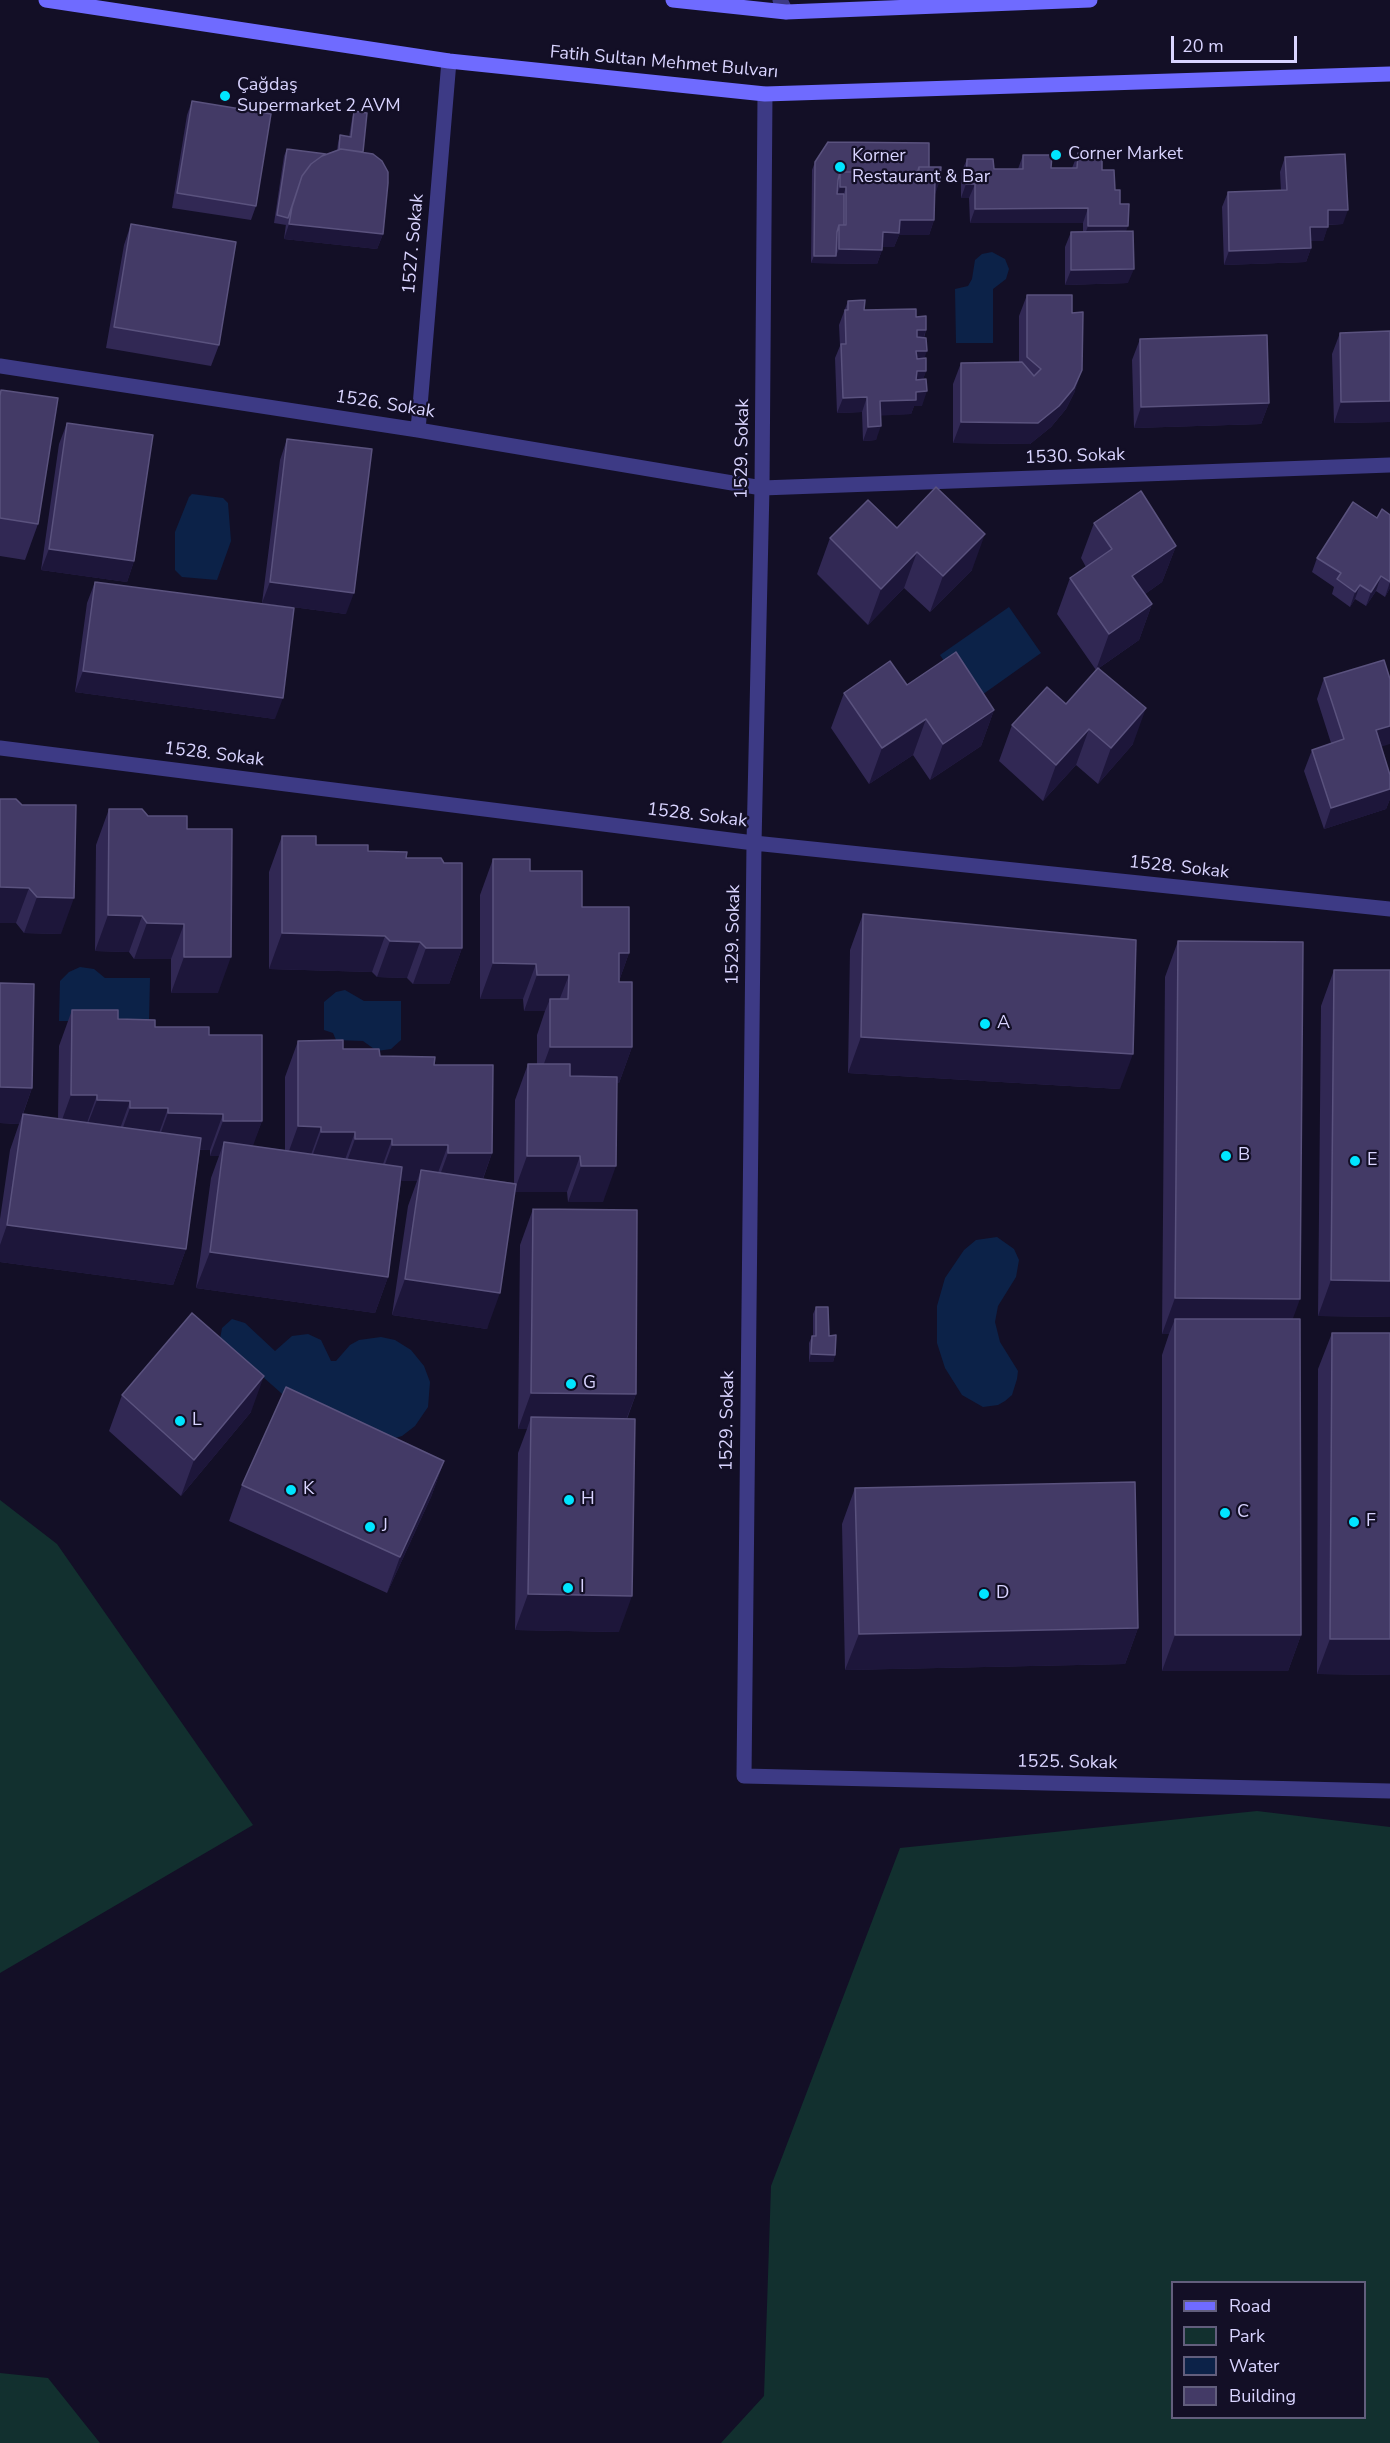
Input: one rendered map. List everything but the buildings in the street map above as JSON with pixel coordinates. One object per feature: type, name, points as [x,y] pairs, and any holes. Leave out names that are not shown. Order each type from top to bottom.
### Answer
[{"type":"main road","name":"Fatih Sultan Mehmet Bulvarı","points":[[46,0],[449,61],[765,94],[1390,74]]},
{"type":"main road","points":[[673,0],[783,6],[1090,0]]},
{"type":"street","name":"1527. Sokak","points":[[418,430],[449,61]]},
{"type":"street","name":"1529. Sokak","points":[[744,1776],[754,843],[762,488],[765,94]]},
{"type":"street","name":"1526. Sokak","points":[[0,366],[418,430],[762,488]]},
{"type":"street","name":"1530. Sokak","points":[[762,488],[1390,465]]},
{"type":"street","name":"1528. Sokak","points":[[0,747],[754,843],[1390,909]]},
{"type":"street","name":"1525. Sokak","points":[[744,1776],[1390,1791]]},
{"type":"green space","points":[[0,1500],[57,1544],[253,1825],[0,1973]]},
{"type":"green space","points":[[1257,1811],[1390,1827],[1390,2443],[721,2443],[764,2396],[771,2186],[900,1848]]},
{"type":"green space","points":[[0,2373],[48,2378],[100,2443],[0,2443]]},
{"type":"water","points":[[992,252],[1005,259],[1009,269],[1006,279],[993,289],[993,343],[956,343],[955,289],[968,286],[972,279],[975,260],[982,254]]},
{"type":"water","points":[[192,494],[223,498],[228,503],[231,541],[217,580],[182,577],[175,570],[175,532]]},
{"type":"water","points":[[1009,607],[1041,653],[972,702],[940,655]]},
{"type":"water","points":[[80,967],[94,969],[105,978],[150,978],[149,1021],[59,1021],[60,981],[69,972]]},
{"type":"water","points":[[345,990],[364,1001],[401,1001],[401,1040],[391,1049],[377,1051],[363,1041],[336,1040],[333,1033],[324,1030],[324,1002],[336,992]]},
{"type":"water","points":[[997,1237],[1014,1249],[1019,1260],[1016,1277],[998,1306],[995,1322],[1000,1342],[1018,1371],[1012,1395],[998,1405],[983,1407],[962,1395],[945,1368],[937,1343],[937,1306],[945,1278],[964,1250],[976,1240]]},
{"type":"water","points":[[232,1319],[245,1323],[275,1351],[292,1336],[308,1334],[321,1340],[331,1361],[336,1361],[350,1345],[359,1340],[381,1337],[395,1340],[411,1350],[424,1366],[430,1382],[428,1407],[415,1426],[402,1436],[392,1439],[289,1400],[220,1339],[222,1328]]},
{"type":"place","name":"Çağdaş Supermarket 2 AVM","points":[[225,96]]},
{"type":"place","name":"Corner Market","points":[[1056,155]]},
{"type":"place","name":"Korner Restaurant & Bar","points":[[840,167]]},
{"type":"place","name":"A","points":[[985,1024]]},
{"type":"place","name":"B","points":[[1226,1156]]},
{"type":"place","name":"E","points":[[1355,1161]]},
{"type":"place","name":"G","points":[[571,1384]]},
{"type":"place","name":"L","points":[[180,1421]]},
{"type":"place","name":"K","points":[[291,1490]]},
{"type":"place","name":"H","points":[[569,1500]]},
{"type":"place","name":"C","points":[[1225,1513]]},
{"type":"place","name":"F","points":[[1354,1522]]},
{"type":"place","name":"J","points":[[370,1527]]},
{"type":"place","name":"I","points":[[568,1588]]},
{"type":"place","name":"D","points":[[984,1594]]}]
